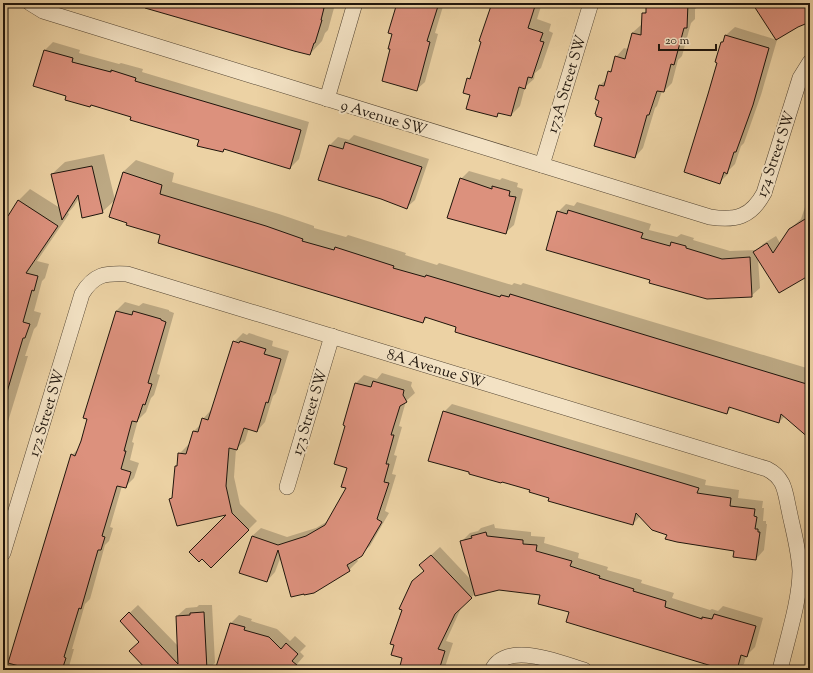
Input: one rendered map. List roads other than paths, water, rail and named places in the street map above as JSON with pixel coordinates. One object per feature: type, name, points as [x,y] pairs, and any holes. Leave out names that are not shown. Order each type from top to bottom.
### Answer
[{"type":"street","name":"9 Avenue SW","points":[[30,3],[43,11],[710,216],[730,219],[740,216]]},
{"type":"street","points":[[327,99],[355,3]]},
{"type":"street","name":"173A Street SW","points":[[542,165],[591,3]]},
{"type":"street","name":"174 Street SW","points":[[740,216],[751,211],[764,193],[800,78],[810,62]]},
{"type":"street","name":"8A Avenue SW","points":[[96,278],[110,274],[127,274],[774,472],[782,481],[785,492],[800,571],[797,597],[780,670]]},
{"type":"street","name":"172 Street SW","points":[[3,553],[82,294],[88,285],[96,278]]},
{"type":"street","name":"173 Street SW","points":[[286,487],[332,336]]},
{"type":"street","points":[[492,670],[499,661],[507,657],[526,655],[539,656],[584,670]]}]
